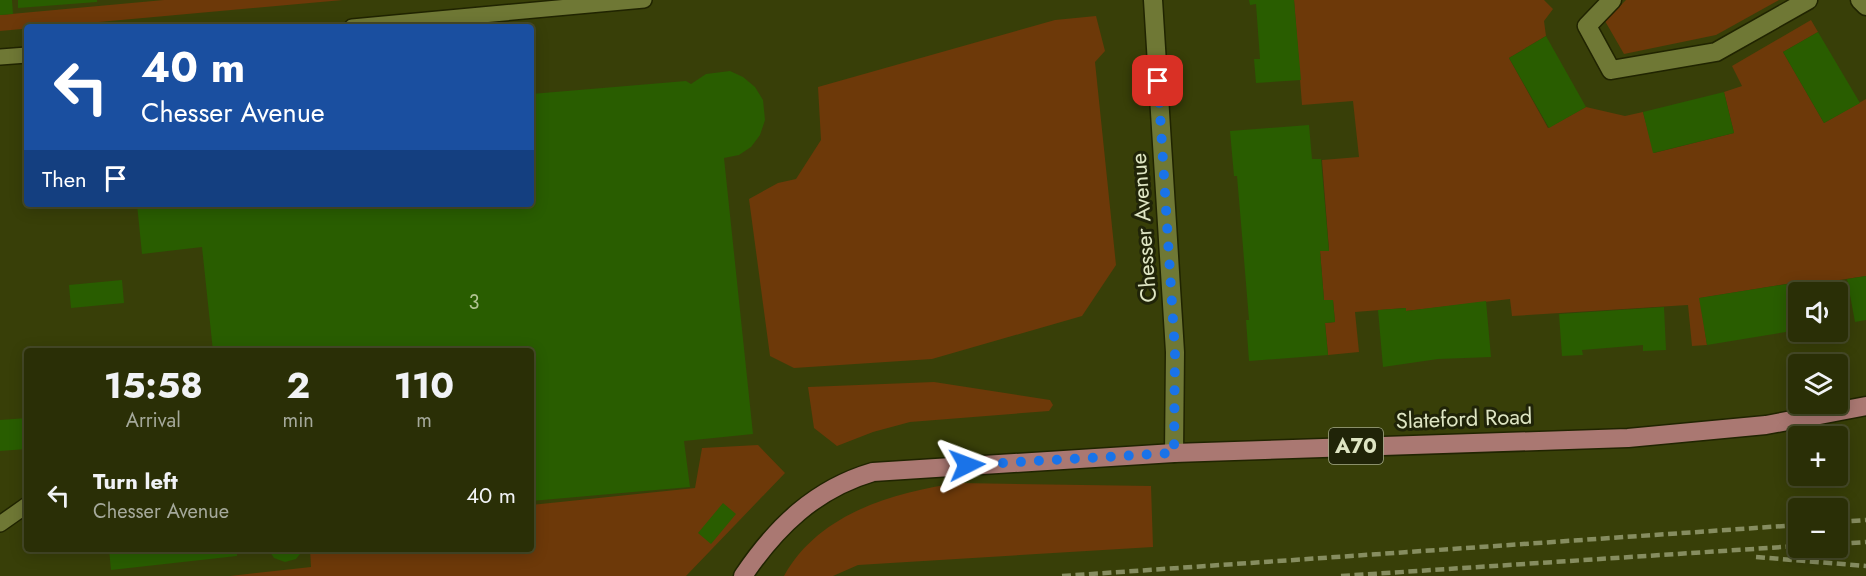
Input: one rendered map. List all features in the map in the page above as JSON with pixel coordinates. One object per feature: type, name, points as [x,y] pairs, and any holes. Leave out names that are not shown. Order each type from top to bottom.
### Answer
[{"type":"main road","name":"Slateford Road","points":[[742,576],[788,519],[830,488],[873,472],[1174,453],[1628,438],[1766,425],[1866,406]]},
{"type":"street","name":"Chesser Avenue","points":[[1153,0],[1175,352],[1174,453]]},
{"type":"street","points":[[1612,0],[1587,26],[1611,70],[1716,52],[1808,0]]},
{"type":"street","points":[[1860,0],[1866,6]]},
{"type":"lane","points":[[384,24],[644,0]]},
{"type":"lane","points":[[0,57],[24,55]]},
{"type":"lane","points":[[0,524],[24,508]]},
{"type":"shaded area","points":[[164,0],[343,0],[77,24],[24,24],[24,29],[0,31],[0,15]]},
{"type":"shaded area","points":[[1294,0],[1544,0],[1553,9],[1544,21],[1546,36],[1509,58],[1548,128],[1586,107],[1625,116],[1643,112],[1654,153],[1734,133],[1724,92],[1742,86],[1732,66],[1811,20],[1818,32],[1783,52],[1824,123],[1866,99],[1866,276],[1833,282],[1812,282],[1811,280],[1788,282],[1700,298],[1707,345],[1692,346],[1688,305],[1512,316],[1510,299],[1406,311],[1405,308],[1355,312],[1359,352],[1328,355],[1325,323],[1335,322],[1333,300],[1324,300],[1320,251],[1329,250],[1322,160],[1359,157],[1353,101],[1302,105]]},
{"type":"shaded area","points":[[1626,0],[1779,0],[1716,35],[1624,54],[1605,21]]},
{"type":"shaded area","points":[[1096,16],[1105,51],[1095,62],[1116,265],[1082,316],[932,359],[794,368],[770,356],[749,199],[778,183],[796,179],[821,140],[818,87],[1055,20]]},
{"type":"shaded area","points":[[934,382],[1050,400],[1053,405],[1049,411],[910,422],[873,432],[837,446],[814,428],[808,387]]},
{"type":"shaded area","points":[[758,445],[785,473],[686,576],[230,576],[311,567],[310,552],[534,552],[534,505],[695,488],[702,448]]},
{"type":"shaded area","points":[[959,483],[1151,486],[1153,547],[858,565],[833,576],[784,576],[816,537],[837,522],[884,500]]},
{"type":"building","points":[[0,0],[12,0],[13,14],[0,15]]},
{"type":"building","points":[[18,0],[97,0],[97,2],[18,8]]},
{"type":"building","points":[[1249,0],[1294,0],[1301,80],[1256,83],[1254,59],[1260,59],[1256,4],[1250,5]]},
{"type":"building","points":[[1818,32],[1860,103],[1824,123],[1783,52]]},
{"type":"building","points":[[1546,36],[1586,107],[1549,128],[1509,58]]},
{"type":"building","points":[[730,71],[743,77],[755,87],[763,100],[765,120],[760,135],[751,147],[739,155],[724,158],[753,434],[684,441],[690,487],[534,501],[534,348],[213,348],[202,247],[142,254],[137,207],[534,207],[534,94],[686,81],[691,84],[706,74]]},
{"type":"building","points":[[1724,92],[1734,133],[1653,153],[1643,112]]},
{"type":"building","points":[[1309,125],[1312,159],[1321,159],[1329,251],[1320,251],[1324,300],[1333,300],[1335,322],[1325,323],[1328,355],[1249,361],[1246,320],[1249,320],[1243,247],[1237,176],[1234,176],[1230,131]]},
{"type":"building","points":[[1866,276],[1866,320],[1855,322],[1847,279]]},
{"type":"building","points":[[122,280],[124,303],[71,308],[69,285]]},
{"type":"building","points":[[1788,284],[1788,332],[1707,345],[1699,298]]},
{"type":"building","points":[[1486,301],[1491,357],[1438,359],[1383,367],[1378,310],[1406,308],[1406,311]]},
{"type":"building","points":[[1664,307],[1666,350],[1643,351],[1643,345],[1582,350],[1583,355],[1562,356],[1559,314]]},
{"type":"building","points":[[24,418],[24,449],[0,451],[0,420]]},
{"type":"building","points":[[723,503],[736,514],[711,544],[698,533]]},
{"type":"building","points":[[109,552],[237,552],[237,556],[111,570]]},
{"type":"building","points":[[270,552],[302,552],[296,559],[285,562],[274,558]]},
{"type":"railway","points":[[1848,521],[1866,520]]},
{"type":"railway","points":[[1062,576],[1788,526]]},
{"type":"railway","points":[[1848,543],[1866,542]]},
{"type":"railway","points":[[1341,576],[1788,547]]},
{"type":"railway","points":[[1756,557],[1866,566]]},
{"type":"route","points":[[967,465],[1174,453],[1175,352],[1158,81]]}]
